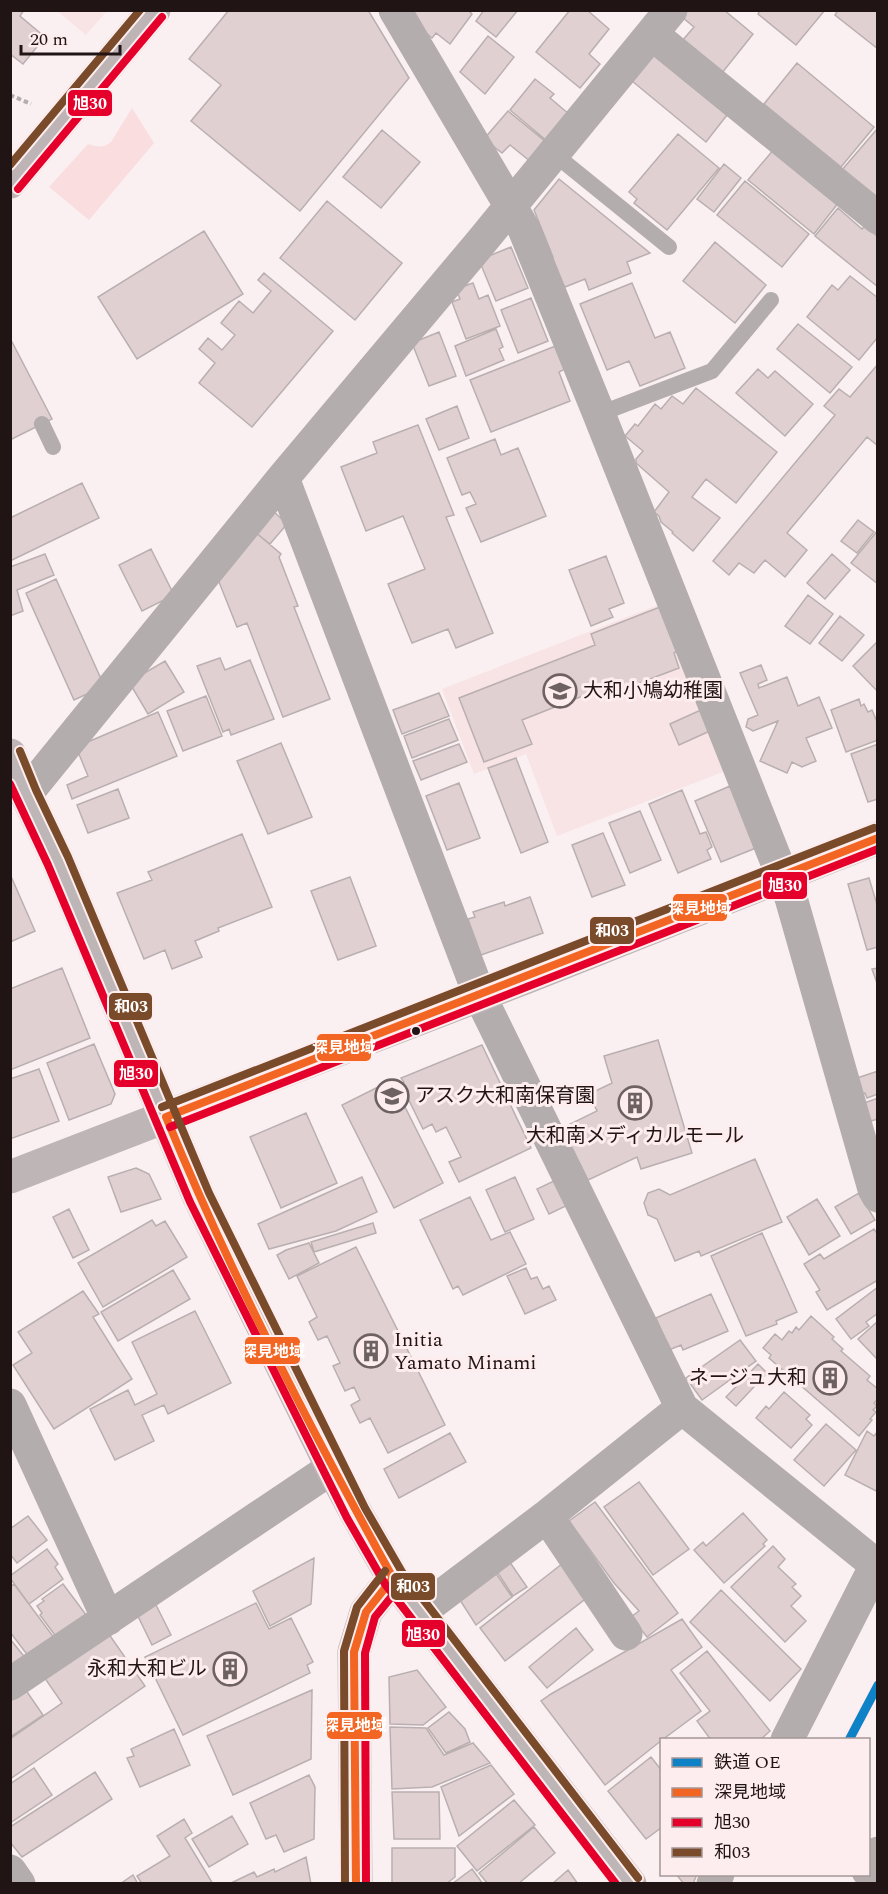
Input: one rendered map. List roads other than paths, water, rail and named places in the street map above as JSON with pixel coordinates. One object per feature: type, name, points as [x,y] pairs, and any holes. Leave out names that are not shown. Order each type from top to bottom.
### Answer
[{"type":"highway","points":[[10,182],[154,10]]},
{"type":"street","points":[[395,10],[524,229],[783,876],[795,910],[870,1177],[878,1196]]},
{"type":"street","points":[[26,794],[283,478],[661,22],[878,218]]},
{"type":"street","points":[[283,478],[480,994],[682,1408],[877,1563],[788,1738]]},
{"type":"street","points":[[10,755],[58,861],[200,1197],[332,1468],[393,1578],[630,1884]]},
{"type":"street","points":[[10,1177],[878,838]]},
{"type":"street","points":[[10,1405],[108,1619]]},
{"type":"street","points":[[420,1612],[547,1516],[682,1408]]},
{"type":"street","points":[[10,1684],[332,1468]]},
{"type":"street","points":[[547,1516],[626,1634]]},
{"type":"street","points":[[356,1884],[354,1652],[366,1612],[393,1578]]},
{"type":"street","points":[[870,1869],[878,1853]]},
{"type":"street","points":[[10,1871],[18,1884]]},
{"type":"lane","points":[[553,153],[669,247]]},
{"type":"lane","points":[[599,414],[712,371],[771,300]]},
{"type":"lane","points":[[42,424],[53,447]]},
{"type":"rail line","name":"OE","points":[[850,1738],[878,1685]]},
{"type":"place","name":"大和小鳩幼稚園","points":[[560,691]]},
{"type":"place","name":"アスク大和南保育園","points":[[392,1096]]},
{"type":"place","name":"大和南メディカルモール","points":[[635,1103]]},
{"type":"place","name":"Initia Yamato Minami","points":[[371,1351]]},
{"type":"place","name":"ネージュ大和","points":[[830,1378]]},
{"type":"place","name":"永和大和ビル","points":[[230,1669]]}]
